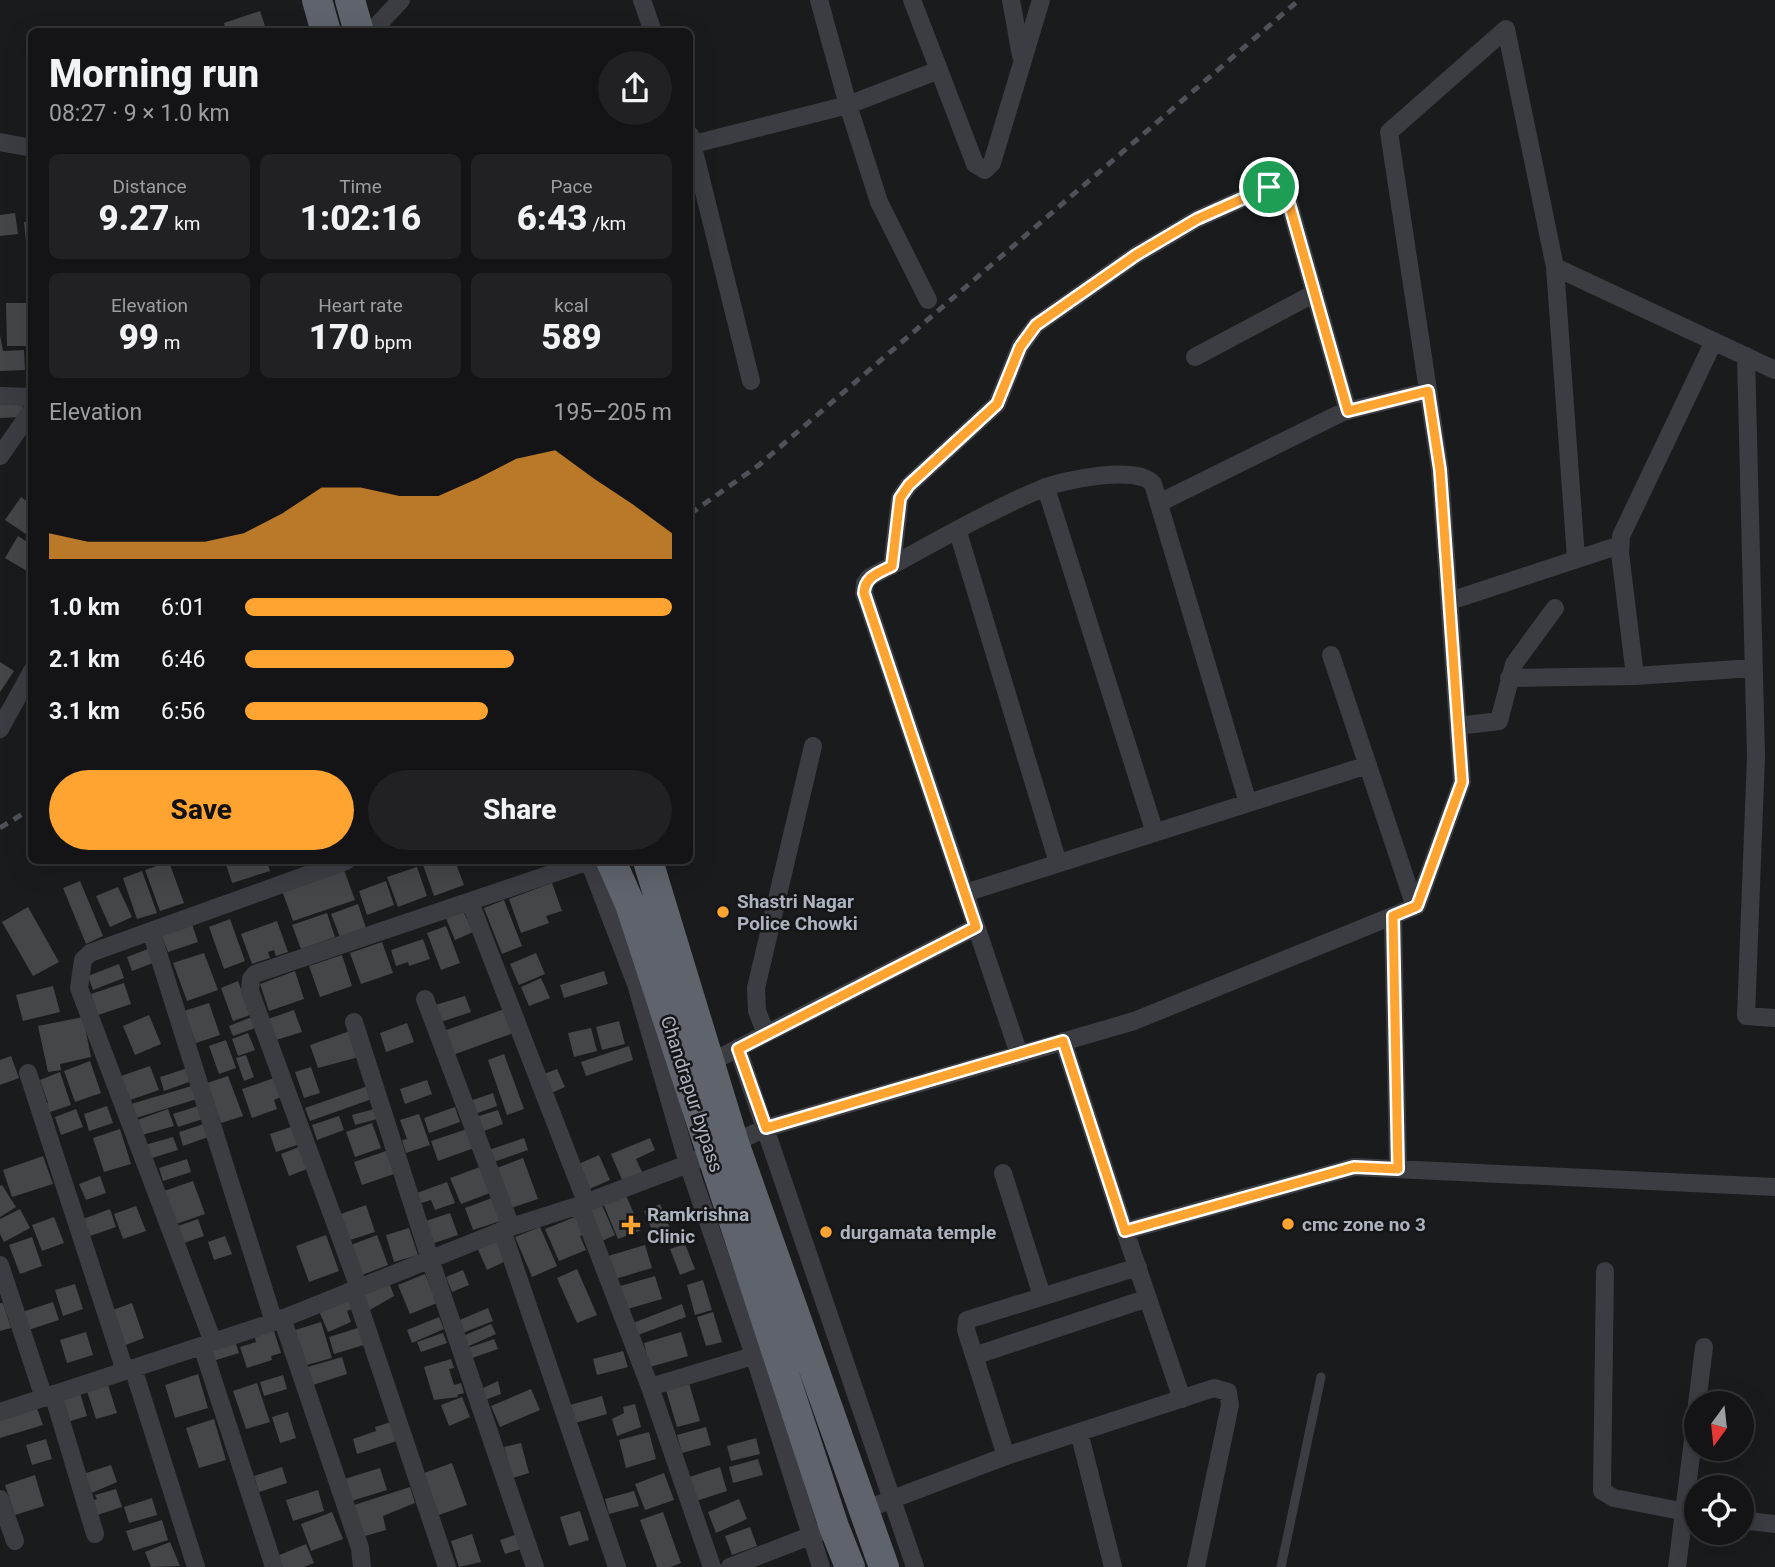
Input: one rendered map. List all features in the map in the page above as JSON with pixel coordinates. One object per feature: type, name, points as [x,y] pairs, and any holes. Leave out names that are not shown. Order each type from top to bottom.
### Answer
[{"type":"highway","points":[[317,0],[325,28]]},
{"type":"highway","points":[[350,0],[358,28]]},
{"type":"highway","name":"Chandrapur bypass","points":[[612,864],[630,904],[711,1153],[765,1352],[821,1532],[850,1567]]},
{"type":"highway","name":"Chandrapur bypass","points":[[649,864],[709,1063],[711,1153],[864,1510],[884,1567]]},
{"type":"street","points":[[376,28],[401,0]]},
{"type":"street","points":[[642,0],[652,28]]},
{"type":"street","points":[[819,0],[879,202],[928,300]]},
{"type":"street","points":[[912,0],[975,163],[985,170],[992,163],[1041,0]]},
{"type":"street","points":[[1011,0],[1022,60]]},
{"type":"street","points":[[0,1412],[278,1320],[506,1229],[583,1204],[766,1128],[1134,1021],[1415,907],[1462,782],[1440,470],[1389,132],[1506,29],[1555,267],[1576,558]]},
{"type":"street","points":[[693,141],[848,105],[939,70]]},
{"type":"street","points":[[0,142],[28,147]]},
{"type":"street","points":[[693,154],[751,381]]},
{"type":"street","points":[[892,566],[900,498],[909,485],[997,404],[1020,347],[1036,325],[1136,255],[1197,219],[1269,187],[1281,189],[1287,196],[1348,411]]},
{"type":"street","points":[[1555,267],[1775,370]]},
{"type":"street","points":[[1195,357],[1315,293]]},
{"type":"street","points":[[1635,676],[1619,545],[1714,341]]},
{"type":"street","points":[[1746,356],[1756,756],[1746,1016],[1775,1018]]},
{"type":"street","points":[[1159,503],[1348,411],[1428,391]]},
{"type":"street","points":[[0,396],[28,397]]},
{"type":"street","points":[[0,457],[28,416]]},
{"type":"street","points":[[1019,1054],[864,593],[865,583],[870,577],[1046,488],[1099,476],[1140,474],[1153,484],[1248,803]]},
{"type":"street","points":[[1046,488],[1155,833]]},
{"type":"street","points":[[958,532],[1058,863]]},
{"type":"street","points":[[1450,601],[1619,545]]},
{"type":"street","points":[[1458,726],[1499,721],[1509,678],[1518,656],[1555,608]]},
{"type":"street","points":[[1331,655],[1415,907]]},
{"type":"street","points":[[1509,678],[1635,676],[1754,668]]},
{"type":"street","points":[[0,729],[28,681]]},
{"type":"street","points":[[766,1034],[757,1011],[756,988],[813,746]]},
{"type":"street","points":[[965,893],[1368,765]]},
{"type":"street","points":[[274,1567],[207,1344],[79,988],[83,960],[90,953],[338,864]]},
{"type":"street","points":[[447,1567],[357,1289],[250,991],[251,979],[255,974],[580,864]]},
{"type":"street","points":[[590,864],[636,984],[711,1153]]},
{"type":"street","points":[[470,902],[650,1387],[712,1567]]},
{"type":"street","points":[[1393,916],[1398,1169]]},
{"type":"street","points":[[709,1063],[976,927]]},
{"type":"street","points":[[151,931],[278,1320],[360,1548],[362,1567]]},
{"type":"street","points":[[425,999],[506,1229],[617,1567]]},
{"type":"street","points":[[354,1022],[430,1259],[535,1567]]},
{"type":"street","points":[[1063,1041],[1182,1399]]},
{"type":"street","points":[[738,1049],[915,1567]]},
{"type":"street","points":[[28,1073],[196,1567]]},
{"type":"street","points":[[1125,1231],[1354,1167],[1775,1187]]},
{"type":"street","points":[[1003,1173],[1042,1296]]},
{"type":"street","points":[[0,1265],[95,1534]]},
{"type":"street","points":[[1006,1456],[966,1330],[967,1320],[1138,1267]]},
{"type":"street","points":[[1605,1272],[1602,1491],[1614,1498],[1684,1512]]},
{"type":"street","points":[[974,1356],[1148,1298]]},
{"type":"street","points":[[1699,1391],[1704,1347]]},
{"type":"street","points":[[650,1387],[765,1352]]},
{"type":"street","points":[[864,1510],[1006,1456],[1214,1388],[1228,1392],[1231,1398],[1196,1567]]},
{"type":"street","points":[[1079,1432],[1113,1567]]},
{"type":"street","points":[[0,1499],[15,1541]]},
{"type":"street","points":[[1754,1522],[1775,1524]]},
{"type":"street","points":[[730,1567],[821,1532],[821,1567]]},
{"type":"street","points":[[1677,1567],[1684,1538]]},
{"type":"lane","points":[[1281,1567],[1321,1377]]},
{"type":"building","points":[[260,11],[266,28],[225,28],[224,23]]},
{"type":"building","points":[[15,213],[18,234],[0,236],[0,215]]},
{"type":"building","points":[[24,222],[28,222],[28,242]]},
{"type":"building","points":[[6,303],[28,303],[28,359],[26,346],[7,346]]},
{"type":"building","points":[[0,335],[3,351],[24,350],[25,370],[0,371]]},
{"type":"building","points":[[22,399],[23,417],[0,418],[0,401]]},
{"type":"building","points":[[21,497],[28,502],[28,535],[5,520]]},
{"type":"building","points":[[18,536],[28,542],[28,572],[5,558]]},
{"type":"building","points":[[0,662],[14,671],[0,692]]},
{"type":"building","points":[[170,864],[184,903],[160,911],[145,870]]},
{"type":"building","points":[[226,864],[268,864],[270,871],[232,883]]},
{"type":"building","points":[[423,864],[456,864],[464,885],[434,896]]},
{"type":"building","points":[[343,867],[355,900],[293,921],[281,888]]},
{"type":"building","points":[[417,867],[427,896],[398,907],[387,877]]},
{"type":"building","points":[[142,871],[157,913],[137,919],[123,878]]},
{"type":"building","points":[[80,881],[103,936],[86,944],[63,888]]},
{"type":"building","points":[[386,881],[394,905],[367,915],[359,891]]},
{"type":"building","points":[[552,883],[562,911],[546,916],[549,923],[521,933],[509,899]]},
{"type":"building","points":[[118,887],[132,917],[110,927],[96,896]]},
{"type":"building","points":[[504,900],[522,946],[502,954],[484,908]]},
{"type":"building","points":[[358,904],[366,928],[340,937],[331,914]]},
{"type":"building","points":[[28,907],[59,962],[33,976],[2,922]]},
{"type":"building","points":[[462,909],[473,932],[455,940],[445,916]]},
{"type":"building","points":[[327,913],[335,937],[301,949],[292,925]]},
{"type":"building","points":[[230,919],[245,961],[224,969],[209,927]]},
{"type":"building","points":[[277,921],[288,952],[276,956],[274,950],[268,952],[270,958],[252,964],[241,934]]},
{"type":"building","points":[[192,924],[198,942],[168,952],[161,934]]},
{"type":"building","points":[[446,926],[460,963],[441,970],[427,933]]},
{"type":"building","points":[[423,939],[430,959],[409,966],[408,962],[396,966],[391,950]]},
{"type":"building","points":[[382,942],[393,973],[361,984],[350,953]]},
{"type":"building","points":[[148,949],[153,963],[132,971],[127,957]]},
{"type":"building","points":[[204,953],[218,990],[187,1001],[173,963]]},
{"type":"building","points":[[536,953],[545,974],[519,985],[510,964]]},
{"type":"building","points":[[342,955],[352,986],[320,997],[309,966]]},
{"type":"building","points":[[119,964],[124,978],[93,990],[88,976]]},
{"type":"building","points":[[295,971],[304,999],[269,1011],[260,984]]},
{"type":"building","points":[[604,971],[608,984],[564,998],[560,985]]},
{"type":"building","points":[[541,978],[550,998],[529,1006],[521,987]]},
{"type":"building","points":[[238,981],[250,1015],[233,1021],[221,988]]},
{"type":"building","points":[[124,983],[131,1004],[98,1015],[91,994]]},
{"type":"building","points":[[53,986],[60,1012],[23,1021],[16,995]]},
{"type":"building","points":[[465,996],[471,1012],[438,1023],[432,1006]]},
{"type":"building","points":[[209,1003],[220,1035],[196,1043],[184,1011]]},
{"type":"building","points":[[507,1008],[516,1032],[450,1056],[441,1032]]},
{"type":"building","points":[[294,1010],[302,1032],[276,1040],[268,1019]]},
{"type":"building","points":[[149,1015],[161,1044],[135,1055],[123,1026]]},
{"type":"building","points":[[83,1017],[91,1057],[60,1064],[61,1070],[48,1072],[38,1026]]},
{"type":"building","points":[[252,1017],[255,1028],[233,1036],[229,1026]]},
{"type":"building","points":[[619,1021],[625,1044],[602,1050],[596,1027]]},
{"type":"building","points":[[407,1023],[414,1042],[386,1052],[380,1033]]},
{"type":"building","points":[[591,1028],[597,1051],[574,1057],[568,1033]]},
{"type":"building","points":[[350,1031],[359,1057],[318,1068],[310,1045]]},
{"type":"building","points":[[248,1033],[255,1050],[238,1056],[232,1039]]},
{"type":"building","points":[[226,1040],[236,1068],[219,1074],[209,1046]]},
{"type":"building","points":[[629,1046],[633,1060],[586,1076],[581,1062]]},
{"type":"building","points":[[504,1054],[524,1109],[507,1115],[488,1060]]},
{"type":"building","points":[[246,1055],[254,1077],[244,1081],[236,1058]]},
{"type":"building","points":[[11,1056],[19,1078],[0,1085],[0,1060]]},
{"type":"building","points":[[90,1061],[101,1093],[75,1102],[64,1071]]},
{"type":"building","points":[[150,1066],[159,1090],[130,1100],[121,1076]]},
{"type":"building","points":[[311,1067],[320,1093],[304,1098],[295,1072]]},
{"type":"building","points":[[188,1068],[192,1081],[164,1091],[160,1077]]},
{"type":"building","points":[[557,1069],[565,1087],[547,1095],[539,1076]]},
{"type":"building","points":[[60,1072],[71,1105],[44,1114],[40,1106],[48,1103],[40,1080]]},
{"type":"building","points":[[228,1076],[243,1116],[221,1123],[207,1083]]},
{"type":"building","points":[[274,1078],[281,1097],[274,1100],[277,1109],[252,1118],[242,1089]]},
{"type":"building","points":[[427,1080],[432,1094],[405,1104],[400,1089]]},
{"type":"building","points":[[195,1085],[200,1098],[136,1118],[131,1104]]},
{"type":"building","points":[[368,1086],[372,1099],[310,1121],[305,1108]]},
{"type":"building","points":[[493,1093],[497,1106],[475,1114],[470,1101]]},
{"type":"building","points":[[201,1105],[206,1118],[178,1127],[173,1114]]},
{"type":"building","points":[[107,1106],[113,1123],[89,1131],[84,1114]]},
{"type":"building","points":[[455,1107],[460,1122],[429,1133],[424,1118]]},
{"type":"building","points":[[76,1109],[83,1127],[61,1135],[55,1117]]},
{"type":"building","points":[[168,1109],[174,1126],[142,1135],[137,1120]]},
{"type":"building","points":[[374,1109],[377,1119],[355,1125],[352,1115]]},
{"type":"building","points":[[498,1110],[503,1124],[481,1132],[476,1117]]},
{"type":"building","points":[[419,1114],[430,1145],[406,1153],[402,1140],[407,1139],[400,1120]]},
{"type":"building","points":[[339,1116],[344,1130],[317,1140],[312,1125]]},
{"type":"building","points":[[207,1123],[211,1136],[183,1146],[179,1132]]},
{"type":"building","points":[[372,1123],[381,1148],[355,1157],[346,1132]]},
{"type":"building","points":[[294,1126],[300,1144],[276,1152],[270,1134]]},
{"type":"building","points":[[120,1129],[131,1164],[104,1172],[93,1138]]},
{"type":"building","points":[[467,1129],[474,1148],[438,1161],[431,1141]]},
{"type":"building","points":[[173,1137],[178,1150],[149,1159],[145,1145]]},
{"type":"building","points":[[524,1138],[528,1150],[491,1163],[486,1151]]},
{"type":"building","points":[[650,1138],[655,1150],[636,1159],[643,1174],[623,1182],[611,1154]]},
{"type":"building","points":[[299,1147],[307,1169],[289,1176],[281,1154]]},
{"type":"building","points":[[386,1151],[394,1174],[362,1185],[354,1162]]},
{"type":"building","points":[[599,1155],[610,1180],[587,1190],[576,1165]]},
{"type":"building","points":[[43,1156],[53,1184],[12,1197],[3,1170]]},
{"type":"building","points":[[523,1158],[538,1199],[511,1208],[497,1168]]},
{"type":"building","points":[[187,1159],[191,1172],[163,1181],[159,1168]]},
{"type":"building","points":[[480,1167],[490,1193],[461,1204],[450,1178]]},
{"type":"building","points":[[100,1176],[106,1193],[86,1200],[79,1184]]},
{"type":"building","points":[[193,1181],[205,1214],[176,1224],[164,1191]]},
{"type":"building","points":[[447,1182],[455,1203],[435,1210],[431,1200],[418,1204],[414,1194]]},
{"type":"building","points":[[2,1185],[16,1207],[0,1217],[0,1186]]},
{"type":"building","points":[[625,1193],[641,1230],[618,1239],[603,1203]]},
{"type":"building","points":[[492,1198],[500,1221],[473,1230],[465,1208]]},
{"type":"building","points":[[660,1204],[670,1228],[654,1235],[644,1211]]},
{"type":"building","points":[[366,1205],[375,1232],[350,1240],[341,1214]]},
{"type":"building","points":[[602,1205],[615,1235],[602,1241],[589,1211]]},
{"type":"building","points":[[136,1206],[146,1231],[123,1239],[114,1214]]},
{"type":"building","points":[[20,1209],[30,1228],[4,1242],[0,1234],[0,1219]]},
{"type":"building","points":[[110,1209],[116,1227],[90,1236],[83,1219]]},
{"type":"building","points":[[450,1213],[458,1235],[431,1244],[423,1222]]},
{"type":"building","points":[[577,1216],[585,1234],[580,1236],[586,1250],[559,1261],[545,1229]]},
{"type":"building","points":[[54,1217],[64,1243],[42,1251],[32,1225]]},
{"type":"building","points":[[198,1219],[204,1236],[181,1244],[175,1227]]},
{"type":"building","points":[[540,1227],[557,1266],[532,1277],[515,1237]]},
{"type":"building","points":[[409,1228],[418,1255],[394,1262],[386,1235]]},
{"type":"building","points":[[326,1235],[339,1271],[309,1282],[296,1246]]},
{"type":"building","points":[[377,1235],[388,1265],[362,1275],[351,1245]]},
{"type":"building","points":[[225,1236],[232,1254],[214,1260],[208,1242]]},
{"type":"building","points":[[32,1237],[42,1266],[20,1274],[9,1245]]},
{"type":"building","points":[[496,1237],[506,1261],[487,1270],[476,1245]]},
{"type":"building","points":[[685,1244],[695,1269],[680,1275],[670,1249]]},
{"type":"building","points":[[645,1245],[652,1268],[615,1279],[608,1256]]},
{"type":"building","points":[[577,1269],[597,1315],[577,1323],[557,1278]]},
{"type":"building","points":[[463,1270],[469,1285],[452,1292],[446,1277]]},
{"type":"building","points":[[425,1274],[437,1303],[410,1314],[398,1285]]},
{"type":"building","points":[[655,1276],[662,1299],[624,1310],[617,1287]]},
{"type":"building","points":[[703,1280],[712,1310],[695,1315],[687,1285]]},
{"type":"building","points":[[389,1282],[394,1296],[368,1311],[361,1294]]},
{"type":"building","points":[[75,1284],[83,1309],[63,1316],[55,1290]]},
{"type":"building","points":[[350,1298],[354,1308],[347,1311],[351,1322],[328,1332],[319,1311]]},
{"type":"building","points":[[53,1302],[59,1320],[22,1332],[16,1314]]},
{"type":"building","points":[[0,1303],[3,1303],[11,1328],[0,1331]]},
{"type":"building","points":[[132,1303],[144,1338],[123,1346],[110,1311]]},
{"type":"building","points":[[682,1304],[686,1317],[638,1335],[633,1323]]},
{"type":"building","points":[[488,1308],[493,1321],[460,1334],[455,1322]]},
{"type":"building","points":[[713,1312],[722,1342],[706,1346],[697,1317]]},
{"type":"building","points":[[439,1317],[444,1329],[412,1343],[407,1330]]},
{"type":"building","points":[[321,1322],[332,1358],[303,1366],[292,1331]]},
{"type":"building","points":[[491,1324],[496,1334],[467,1347],[463,1336]]},
{"type":"building","points":[[361,1327],[367,1344],[334,1354],[329,1337]]},
{"type":"building","points":[[273,1328],[281,1353],[271,1356],[272,1360],[247,1368],[240,1347],[256,1342],[254,1334]]},
{"type":"building","points":[[86,1332],[93,1355],[67,1363],[60,1340]]},
{"type":"building","points":[[681,1332],[688,1356],[650,1367],[644,1343]]},
{"type":"building","points":[[443,1333],[447,1343],[421,1352],[417,1342]]},
{"type":"building","points":[[234,1338],[239,1353],[213,1361],[208,1346]]},
{"type":"building","points":[[494,1339],[498,1349],[472,1358],[468,1348]]},
{"type":"building","points":[[623,1351],[628,1367],[597,1375],[593,1359]]},
{"type":"building","points":[[342,1357],[347,1374],[310,1386],[304,1368]]},
{"type":"building","points":[[451,1359],[454,1368],[449,1369],[454,1385],[461,1383],[464,1393],[457,1395],[458,1397],[434,1400],[424,1367]]},
{"type":"building","points":[[198,1374],[208,1408],[175,1418],[165,1385]]},
{"type":"building","points":[[283,1375],[287,1389],[264,1396],[260,1382]]},
{"type":"building","points":[[498,1381],[501,1394],[482,1401],[479,1390]]},
{"type":"building","points":[[107,1382],[117,1413],[96,1419],[86,1388]]},
{"type":"building","points":[[257,1383],[270,1422],[246,1429],[233,1391]]},
{"type":"building","points":[[689,1383],[700,1421],[677,1427],[666,1390]]},
{"type":"building","points":[[531,1389],[540,1410],[500,1427],[491,1406]]},
{"type":"building","points":[[80,1393],[87,1416],[64,1423],[56,1400]]},
{"type":"building","points":[[602,1396],[607,1414],[575,1423],[570,1405]]},
{"type":"building","points":[[462,1397],[470,1417],[449,1426],[441,1405]]},
{"type":"building","points":[[635,1404],[641,1427],[617,1436],[612,1419],[624,1413],[623,1407]]},
{"type":"building","points":[[37,1408],[43,1425],[0,1438],[0,1419]]},
{"type":"building","points":[[288,1412],[296,1438],[280,1443],[272,1417]]},
{"type":"building","points":[[214,1419],[226,1460],[199,1468],[186,1428]]},
{"type":"building","points":[[391,1422],[397,1441],[357,1454],[353,1439]]},
{"type":"building","points":[[706,1427],[711,1445],[682,1453],[677,1435]]},
{"type":"building","points":[[649,1432],[656,1459],[626,1468],[619,1440]]},
{"type":"building","points":[[756,1438],[760,1454],[731,1461],[727,1446]]},
{"type":"building","points":[[46,1439],[52,1459],[32,1465],[26,1445]]},
{"type":"building","points":[[521,1443],[529,1473],[513,1478],[504,1447]]},
{"type":"building","points":[[758,1459],[763,1475],[733,1483],[729,1467]]},
{"type":"building","points":[[452,1463],[467,1505],[439,1515],[424,1473]]},
{"type":"building","points":[[111,1465],[117,1482],[87,1495],[80,1475]]},
{"type":"building","points":[[282,1467],[287,1483],[259,1492],[254,1476]]},
{"type":"building","points":[[720,1467],[727,1491],[696,1501],[689,1477]]},
{"type":"building","points":[[380,1468],[387,1490],[348,1502],[341,1480]]},
{"type":"building","points":[[664,1473],[674,1500],[645,1510],[635,1484]]},
{"type":"building","points":[[35,1475],[44,1506],[15,1515],[5,1485]]},
{"type":"building","points":[[410,1487],[415,1503],[383,1516],[386,1530],[358,1538],[348,1507]]},
{"type":"building","points":[[116,1489],[122,1507],[94,1516],[89,1502],[97,1499],[95,1495]]},
{"type":"building","points":[[318,1490],[324,1511],[293,1521],[286,1500]]},
{"type":"building","points":[[634,1491],[639,1506],[609,1514],[605,1499]]},
{"type":"building","points":[[152,1498],[157,1515],[129,1523],[124,1507]]},
{"type":"building","points":[[739,1499],[747,1519],[716,1533],[708,1512]]},
{"type":"building","points":[[580,1511],[589,1540],[569,1546],[560,1517]]},
{"type":"building","points":[[332,1512],[343,1539],[311,1551],[301,1524]]},
{"type":"building","points":[[663,1512],[681,1563],[671,1567],[657,1567],[640,1520]]},
{"type":"building","points":[[162,1520],[168,1540],[133,1551],[126,1531]]},
{"type":"building","points":[[750,1527],[757,1546],[732,1555],[725,1536]]},
{"type":"building","points":[[521,1533],[525,1548],[505,1554],[500,1540]]},
{"type":"building","points":[[472,1534],[481,1562],[459,1567],[451,1541]]},
{"type":"building","points":[[170,1542],[180,1566],[151,1567],[145,1552]]},
{"type":"building","points":[[306,1544],[314,1563],[304,1567],[282,1567],[277,1556]]},
{"type":"railway","points":[[693,512],[759,465],[1299,0]]},
{"type":"railway","points":[[0,828],[28,810]]},
{"type":"place","name":"Shastri Nagar Police Chowki","points":[[723,912]]},
{"type":"place","name":"cmc zone no 3","points":[[1288,1224]]},
{"type":"place","name":"Ramkrishna Clinic","points":[[631,1225]]},
{"type":"place","name":"durgamata temple","points":[[826,1232]]},
{"type":"route","points":[[1269,187],[1281,189],[1287,196],[1348,411],[1428,391],[1440,470],[1462,782],[1417,906],[1393,916],[1398,1169],[1354,1167],[1125,1231],[1063,1041],[766,1128],[738,1049],[976,927],[864,593],[865,583],[870,577],[892,566],[900,498],[909,485],[997,404],[1020,347],[1036,325],[1136,255],[1197,219],[1269,187]]}]
